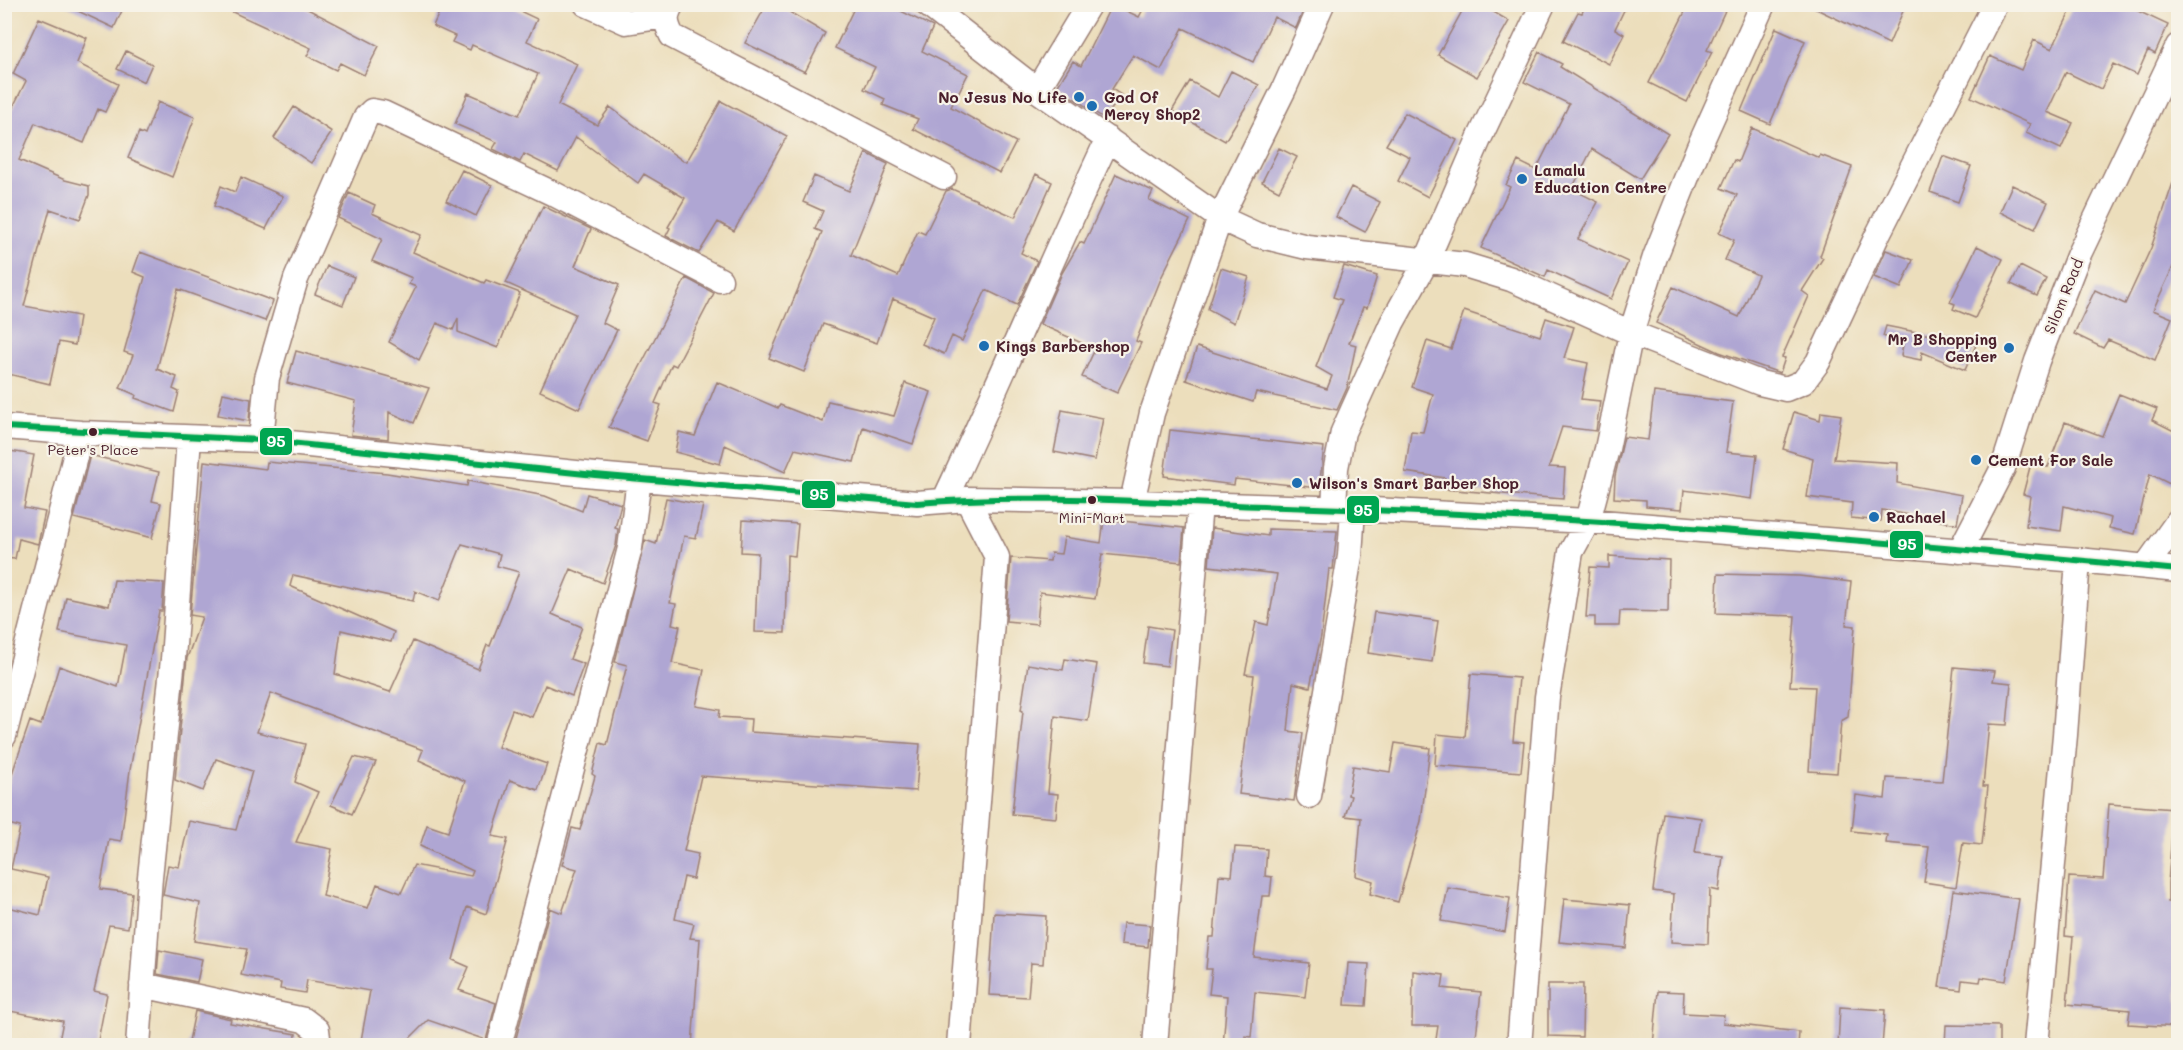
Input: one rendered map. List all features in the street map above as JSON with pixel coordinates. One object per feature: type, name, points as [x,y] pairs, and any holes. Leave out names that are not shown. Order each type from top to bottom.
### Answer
[{"type":"street","points":[[586,4],[626,22],[669,10],[666,24],[672,36],[944,177]]},
{"type":"street","points":[[927,4],[1036,90],[1220,218],[1257,235],[1307,247],[1465,265],[1511,279],[1631,333],[1760,383],[1786,389],[1803,382],[1818,362],[1878,234],[1995,4]]},
{"type":"street","points":[[1036,90],[1089,4]]},
{"type":"street","points":[[1132,502],[1152,413],[1220,218],[1284,89],[1322,4]]},
{"type":"street","points":[[1309,796],[1347,578],[1344,509],[1336,468],[1343,432],[1392,323],[1426,262],[1479,140],[1543,4]]},
{"type":"street","points":[[1519,1046],[1547,697],[1571,552],[1588,521],[1607,449],[1631,333],[1655,257],[1698,149],[1762,4]]},
{"type":"street","name":"Silom Road","points":[[1960,551],[2003,468],[2033,372],[2078,256],[2178,46]]},
{"type":"street","points":[[261,441],[267,378],[296,279],[366,117],[372,111],[383,113],[554,194],[720,280]]},
{"type":"street","points":[[956,500],[997,390],[1053,254],[1108,139]]},
{"type":"street","points":[[4,427],[81,433],[261,441],[639,479],[917,503],[956,500],[1132,502],[1344,509],[1588,521],[2178,570]]},
{"type":"street","points":[[4,736],[81,433]]},
{"type":"street","points":[[138,1046],[150,877],[172,659],[189,438]]},
{"type":"street","points":[[499,1046],[630,548],[639,479]]},
{"type":"street","points":[[956,500],[997,557],[958,1046]]},
{"type":"street","points":[[1155,1046],[1200,504]]},
{"type":"street","points":[[2146,566],[2178,521]]},
{"type":"street","points":[[2036,1046],[2065,735],[2078,560]]},
{"type":"street","points":[[142,985],[304,1020],[317,1030],[319,1046]]},
{"type":"building","points":[[63,4],[125,4],[114,28]]},
{"type":"building","points":[[215,4],[298,4],[379,46],[364,75],[340,63],[336,70],[307,56],[311,48]]},
{"type":"building","points":[[443,4],[505,4],[537,19],[527,41],[577,64],[558,105],[597,125],[610,107],[683,161],[687,161],[721,101],[787,136],[734,231],[718,222],[699,253],[666,236],[670,228],[668,227],[685,198],[644,174],[638,183],[576,137],[558,171],[524,154],[520,162],[493,149],[497,142],[455,124],[468,93],[519,115],[538,74],[472,45],[470,50],[452,42],[455,36],[433,26]]},
{"type":"building","points":[[767,4],[776,4],[825,33],[805,72],[745,43]]},
{"type":"building","points":[[856,4],[887,4],[933,27],[922,51],[968,74],[951,107],[1016,142],[1000,173],[913,129],[918,119],[883,105],[885,99],[864,89],[875,67],[835,48]]},
{"type":"building","points":[[1112,4],[1139,17],[1146,4],[1306,4],[1296,28],[1274,17],[1253,62],[1183,28],[1161,70],[1133,55],[1112,89],[1121,95],[1105,119],[1057,87],[1073,61],[1081,66]]},
{"type":"building","points":[[1466,4],[1480,4],[1509,21],[1477,77],[1438,55]]},
{"type":"building","points":[[1586,4],[1627,4],[1615,29],[1624,34],[1609,64],[1563,41],[1578,12],[1582,13]]},
{"type":"building","points":[[1689,4],[1728,4],[1707,50],[1712,52],[1687,102],[1649,83]]},
{"type":"building","points":[[1806,4],[1906,4],[1889,44]]},
{"type":"building","points":[[2074,4],[2123,4],[2168,25],[2155,54],[2148,50],[2137,75],[2113,64],[2101,89],[2066,72],[2047,112],[2073,123],[2061,149],[2026,133],[2030,124],[1971,97],[1990,56],[2021,70],[2034,40],[2052,49]]},
{"type":"building","points":[[39,18],[87,38],[77,63],[118,84],[105,112],[98,109],[84,143],[35,123],[19,160],[65,180],[89,186],[89,195],[80,219],[50,209],[24,306],[79,316],[75,345],[59,342],[50,384],[4,373],[4,125],[26,81],[13,74]]},
{"type":"building","points":[[1776,28],[1805,41],[1770,124],[1741,111]]},
{"type":"building","points":[[126,51],[152,64],[144,82],[117,69]]},
{"type":"building","points":[[1539,52],[1562,64],[1560,67],[1668,134],[1640,179],[1592,149],[1572,189],[1598,202],[1578,239],[1628,262],[1611,299],[1548,270],[1545,277],[1481,248],[1510,187],[1506,185],[1518,161],[1536,170],[1569,104],[1524,82]]},
{"type":"building","points":[[1231,71],[1259,85],[1225,141],[1172,111],[1190,81],[1218,97]]},
{"type":"building","points":[[158,102],[195,117],[172,177],[128,158],[139,132],[145,135]]},
{"type":"building","points":[[294,107],[332,132],[311,163],[274,138]]},
{"type":"building","points":[[1405,113],[1457,140],[1428,197],[1398,181],[1410,157],[1386,145]]},
{"type":"building","points":[[1752,128],[1819,158],[1820,155],[1852,167],[1820,256],[1823,258],[1802,291],[1809,296],[1782,357],[1785,358],[1780,373],[1719,352],[1656,323],[1673,287],[1739,317],[1758,275],[1725,260],[1734,240],[1719,233],[1737,195],[1721,188],[1734,160],[1738,162]]},
{"type":"building","points":[[1279,148],[1297,157],[1279,191],[1262,182]]},
{"type":"building","points":[[866,153],[888,164],[851,255],[898,276],[918,231],[925,234],[946,191],[952,189],[1015,217],[1036,174],[1052,182],[1021,253],[1037,261],[1017,305],[986,290],[962,341],[952,336],[944,354],[922,344],[934,317],[893,299],[877,343],[823,324],[804,372],[769,358],[822,232],[815,229],[823,211],[803,202],[814,176],[849,191]]},
{"type":"building","points":[[1943,156],[1971,166],[1958,202],[1930,192]]},
{"type":"building","points":[[462,170],[492,185],[476,216],[446,201]]},
{"type":"building","points":[[1116,174],[1153,191],[1149,200],[1190,220],[1162,276],[1136,341],[1141,343],[1117,393],[1082,377],[1095,349],[1040,324],[1062,273],[1080,242],[1084,244]]},
{"type":"building","points":[[241,177],[283,196],[266,229],[214,206],[221,186],[235,192]]},
{"type":"building","points":[[2175,177],[2178,177],[2178,256],[2153,310],[2172,318],[2155,360],[2108,340],[2103,348],[2074,334],[2095,290],[2125,304],[2151,248]]},
{"type":"building","points":[[2012,185],[2048,202],[2035,229],[2000,212]]},
{"type":"building","points":[[1351,187],[1380,202],[1365,232],[1336,217]]},
{"type":"building","points":[[349,193],[375,205],[372,213],[421,235],[413,252],[484,283],[486,280],[520,293],[498,348],[458,332],[458,318],[453,330],[437,323],[419,360],[389,342],[416,287],[409,284],[412,278],[372,261],[382,239],[338,218]]},
{"type":"building","points":[[543,206],[591,229],[575,266],[619,285],[603,323],[617,330],[579,409],[540,391],[575,314],[506,283]]},
{"type":"building","points":[[1977,246],[2003,259],[1975,318],[1953,309],[1955,304],[1950,302]]},
{"type":"building","points":[[1886,250],[1913,260],[1901,288],[1874,277]]},
{"type":"building","points":[[140,252],[273,301],[265,321],[178,289],[157,369],[177,377],[173,389],[179,392],[174,412],[135,398],[136,395],[120,388],[133,355],[124,352],[145,277],[133,272]]},
{"type":"building","points":[[327,266],[354,277],[343,305],[315,294]]},
{"type":"building","points":[[1344,266],[1377,276],[1367,308],[1363,307],[1349,343],[1356,345],[1347,388],[1337,410],[1256,392],[1253,402],[1186,380],[1197,347],[1327,389],[1332,376],[1316,367],[1342,300],[1333,297]]},
{"type":"building","points":[[2020,266],[2046,279],[2037,296],[2011,284]]},
{"type":"building","points":[[1221,268],[1249,277],[1234,323],[1208,309]]},
{"type":"building","points":[[686,278],[714,293],[676,366],[672,364],[655,403],[661,405],[647,441],[609,427]]},
{"type":"building","points":[[1464,311],[1540,336],[1546,318],[1574,327],[1564,358],[1588,363],[1581,399],[1600,401],[1596,431],[1562,427],[1549,467],[1565,468],[1563,499],[1443,489],[1445,478],[1405,472],[1411,431],[1423,432],[1433,394],[1412,387],[1427,341],[1451,349]]},
{"type":"building","points":[[1886,326],[1976,345],[1965,370],[1922,352],[1921,360],[1901,356],[1903,345],[1883,336]]},
{"type":"building","points":[[296,351],[429,388],[414,423],[389,412],[388,439],[351,435],[356,401],[287,383]]},
{"type":"building","points":[[717,382],[778,408],[780,405],[823,422],[828,401],[894,416],[905,383],[931,392],[913,444],[863,427],[854,462],[795,449],[785,472],[725,445],[720,464],[675,452],[679,432],[695,436]]},
{"type":"building","points":[[1654,392],[1733,402],[1726,452],[1757,455],[1752,499],[1684,490],[1682,509],[1646,506],[1646,500],[1614,498],[1615,476],[1624,437],[1648,440]]},
{"type":"building","points":[[223,393],[251,399],[249,421],[218,415]]},
{"type":"building","points":[[2119,394],[2157,409],[2152,420],[2178,433],[2178,488],[2150,474],[2135,534],[2109,528],[2111,518],[2064,506],[2061,531],[2026,526],[2030,496],[2023,494],[2031,463],[2048,467],[2065,422],[2102,436]]},
{"type":"building","points":[[1062,410],[1103,418],[1095,460],[1054,452]]},
{"type":"building","points":[[1794,412],[1820,420],[1821,412],[1841,415],[1834,459],[1898,463],[1897,483],[1962,495],[1957,524],[1882,510],[1881,521],[1851,518],[1852,503],[1807,497],[1813,458],[1783,449]]},
{"type":"building","points":[[1170,430],[1324,447],[1319,488],[1235,479],[1234,485],[1164,476]]},
{"type":"building","points":[[4,450],[34,455],[24,508],[45,512],[38,544],[19,539],[15,559],[4,558]]},
{"type":"building","points":[[90,455],[159,472],[152,501],[161,503],[152,538],[74,518]]},
{"type":"building","points":[[204,461],[266,469],[267,462],[387,473],[467,486],[468,481],[545,496],[582,511],[587,494],[621,504],[615,528],[618,529],[616,545],[603,583],[571,569],[552,614],[582,627],[570,659],[584,664],[572,696],[545,685],[532,717],[512,710],[498,747],[547,764],[538,790],[510,780],[492,836],[508,839],[486,914],[467,907],[453,960],[469,967],[459,990],[496,1003],[486,1040],[428,1020],[402,1046],[360,1046],[370,991],[307,980],[305,993],[280,989],[281,983],[241,975],[247,949],[194,941],[200,903],[163,895],[168,865],[179,867],[189,821],[236,830],[252,771],[216,759],[203,791],[175,780],[187,658],[202,617],[190,615]],"holes":[[[462,544],[500,554],[497,566],[519,572],[490,646],[487,645],[478,669],[413,641],[390,692],[335,674],[341,630],[391,642],[394,632],[290,586],[293,575],[413,601],[415,591],[439,601]],[[271,693],[423,750],[419,760],[465,781],[448,832],[427,825],[420,846],[473,871],[471,876],[414,865],[401,893],[377,884],[368,908],[323,896],[332,849],[296,842],[318,792],[295,782],[305,744],[257,732]]]},
{"type":"building","points":[[666,498],[703,505],[696,538],[684,536],[670,603],[676,604],[672,624],[680,626],[672,663],[704,670],[696,706],[720,710],[719,717],[751,719],[750,732],[920,744],[916,791],[701,776],[684,851],[698,854],[693,879],[684,877],[675,919],[694,924],[690,938],[700,939],[692,1046],[514,1046],[550,908],[562,913],[577,869],[562,865],[572,828],[580,830],[595,776],[592,774],[600,743],[607,745],[627,665],[615,662],[645,540],[656,544]]},
{"type":"building","points":[[1104,519],[1184,528],[1181,562],[1102,554],[1095,599],[1040,592],[1037,624],[1006,621],[1011,558],[1050,561],[1051,553],[1061,554],[1064,537],[1101,543]]},
{"type":"building","points":[[743,520],[798,524],[795,556],[787,555],[785,633],[755,632],[758,553],[741,552]]},
{"type":"building","points":[[1212,528],[1268,536],[1268,529],[1337,531],[1333,569],[1329,569],[1321,636],[1310,687],[1293,683],[1288,731],[1303,733],[1294,801],[1239,794],[1254,675],[1245,674],[1256,622],[1268,625],[1277,574],[1209,566]]},
{"type":"building","points":[[1609,556],[1669,560],[1668,612],[1620,611],[1619,626],[1595,626],[1595,617],[1586,617],[1590,567],[1609,568]]},
{"type":"building","points":[[1718,574],[1799,576],[1851,582],[1846,625],[1855,626],[1848,717],[1841,721],[1837,773],[1809,771],[1815,687],[1790,686],[1795,616],[1716,613]]},
{"type":"building","points":[[114,580],[164,583],[162,611],[159,611],[130,770],[121,841],[109,839],[100,889],[132,893],[128,928],[109,925],[94,991],[107,994],[97,1046],[58,1046],[63,1021],[4,1010],[4,906],[40,915],[48,877],[11,869],[20,827],[4,823],[4,797],[30,721],[41,725],[59,666],[118,687],[126,645],[59,632],[66,597],[109,606]]},
{"type":"building","points":[[1374,612],[1438,621],[1432,662],[1368,653]]},
{"type":"building","points":[[1148,626],[1172,630],[1167,666],[1143,663]]},
{"type":"building","points":[[1065,659],[1097,664],[1088,721],[1055,716],[1048,793],[1058,794],[1056,818],[1012,814],[1023,711],[1021,710],[1028,664],[1063,670]]},
{"type":"building","points":[[1954,667],[1995,671],[1993,681],[2011,683],[2007,725],[1989,724],[1983,786],[1988,786],[1982,845],[1963,843],[1956,887],[1924,882],[1929,847],[1886,843],[1887,835],[1852,831],[1856,795],[1885,799],[1887,778],[1942,781]]},
{"type":"building","points":[[1471,674],[1519,678],[1513,741],[1524,742],[1521,772],[1435,765],[1437,734],[1465,737]]},
{"type":"building","points":[[1395,743],[1430,748],[1421,821],[1398,902],[1370,894],[1373,881],[1356,876],[1361,818],[1345,816],[1351,796],[1348,795],[1353,766],[1390,772]]},
{"type":"building","points":[[354,757],[376,762],[352,814],[331,805]]},
{"type":"building","points":[[2109,804],[2174,809],[2168,902],[2178,903],[2178,1027],[2128,1024],[2130,1010],[2067,1004],[2073,937],[2065,936],[2069,877],[2103,879]]},
{"type":"building","points":[[1663,813],[1701,818],[1695,853],[1723,856],[1719,891],[1710,889],[1708,944],[1671,942],[1674,894],[1653,891]]},
{"type":"building","points":[[1235,847],[1267,849],[1265,876],[1272,877],[1270,896],[1262,896],[1254,957],[1309,963],[1305,997],[1255,992],[1251,1037],[1245,1036],[1244,1046],[1223,1046],[1227,996],[1209,994],[1212,969],[1206,969],[1209,937],[1214,937],[1219,875],[1232,876]]},
{"type":"building","points":[[1448,888],[1510,898],[1505,932],[1441,921]]},
{"type":"building","points":[[1953,890],[2019,899],[2006,981],[1981,977],[1980,982],[1962,980],[1961,990],[1939,987]]},
{"type":"building","points":[[1564,899],[1630,905],[1626,948],[1559,942]]},
{"type":"building","points":[[994,913],[1046,916],[1043,964],[1031,963],[1028,997],[989,995]]},
{"type":"building","points":[[1123,923],[1150,925],[1148,947],[1121,944]]},
{"type":"building","points":[[159,950],[202,959],[197,982],[157,974]]},
{"type":"building","points":[[1348,963],[1369,964],[1366,1006],[1345,1005]]},
{"type":"building","points":[[1413,971],[1444,975],[1442,988],[1481,992],[1475,1046],[1435,1046],[1438,1026],[1412,1026]]},
{"type":"building","points":[[1548,984],[1583,984],[1582,1037],[1548,1036]]},
{"type":"building","points":[[1658,991],[1684,992],[1683,1013],[1724,1015],[1723,1023],[1799,1032],[1798,1046],[1653,1046]]},
{"type":"building","points":[[1840,1007],[1885,1010],[1882,1046],[1838,1046]]},
{"type":"building","points":[[195,1011],[231,1019],[230,1023],[296,1034],[295,1046],[188,1046]]},
{"type":"building","points":[[1946,1025],[1999,1026],[1999,1046],[1945,1046]]},
{"type":"transit line","name":"95","points":[[4,427],[261,440],[595,475],[917,503],[1009,499],[1101,500],[1508,516],[1844,539],[2178,570]]},
{"type":"place","name":"No Jesus No Life","points":[[1079,97]]},
{"type":"place","name":"God Of Mercy Shop2","points":[[1092,106]]},
{"type":"place","name":"Lamalu Education Centre","points":[[1522,179]]},
{"type":"place","name":"Kings Barbershop","points":[[984,346]]},
{"type":"place","name":"Mr B Shopping Center","points":[[2009,348]]},
{"type":"place","name":"Peter's Place","points":[[93,432]]},
{"type":"place","name":"Cement For Sale","points":[[1976,460]]},
{"type":"place","name":"Wilson's Smart Barber Shop","points":[[1297,483]]},
{"type":"place","name":"Mini-Mart","points":[[1092,500]]},
{"type":"place","name":"Rachael","points":[[1874,517]]}]
